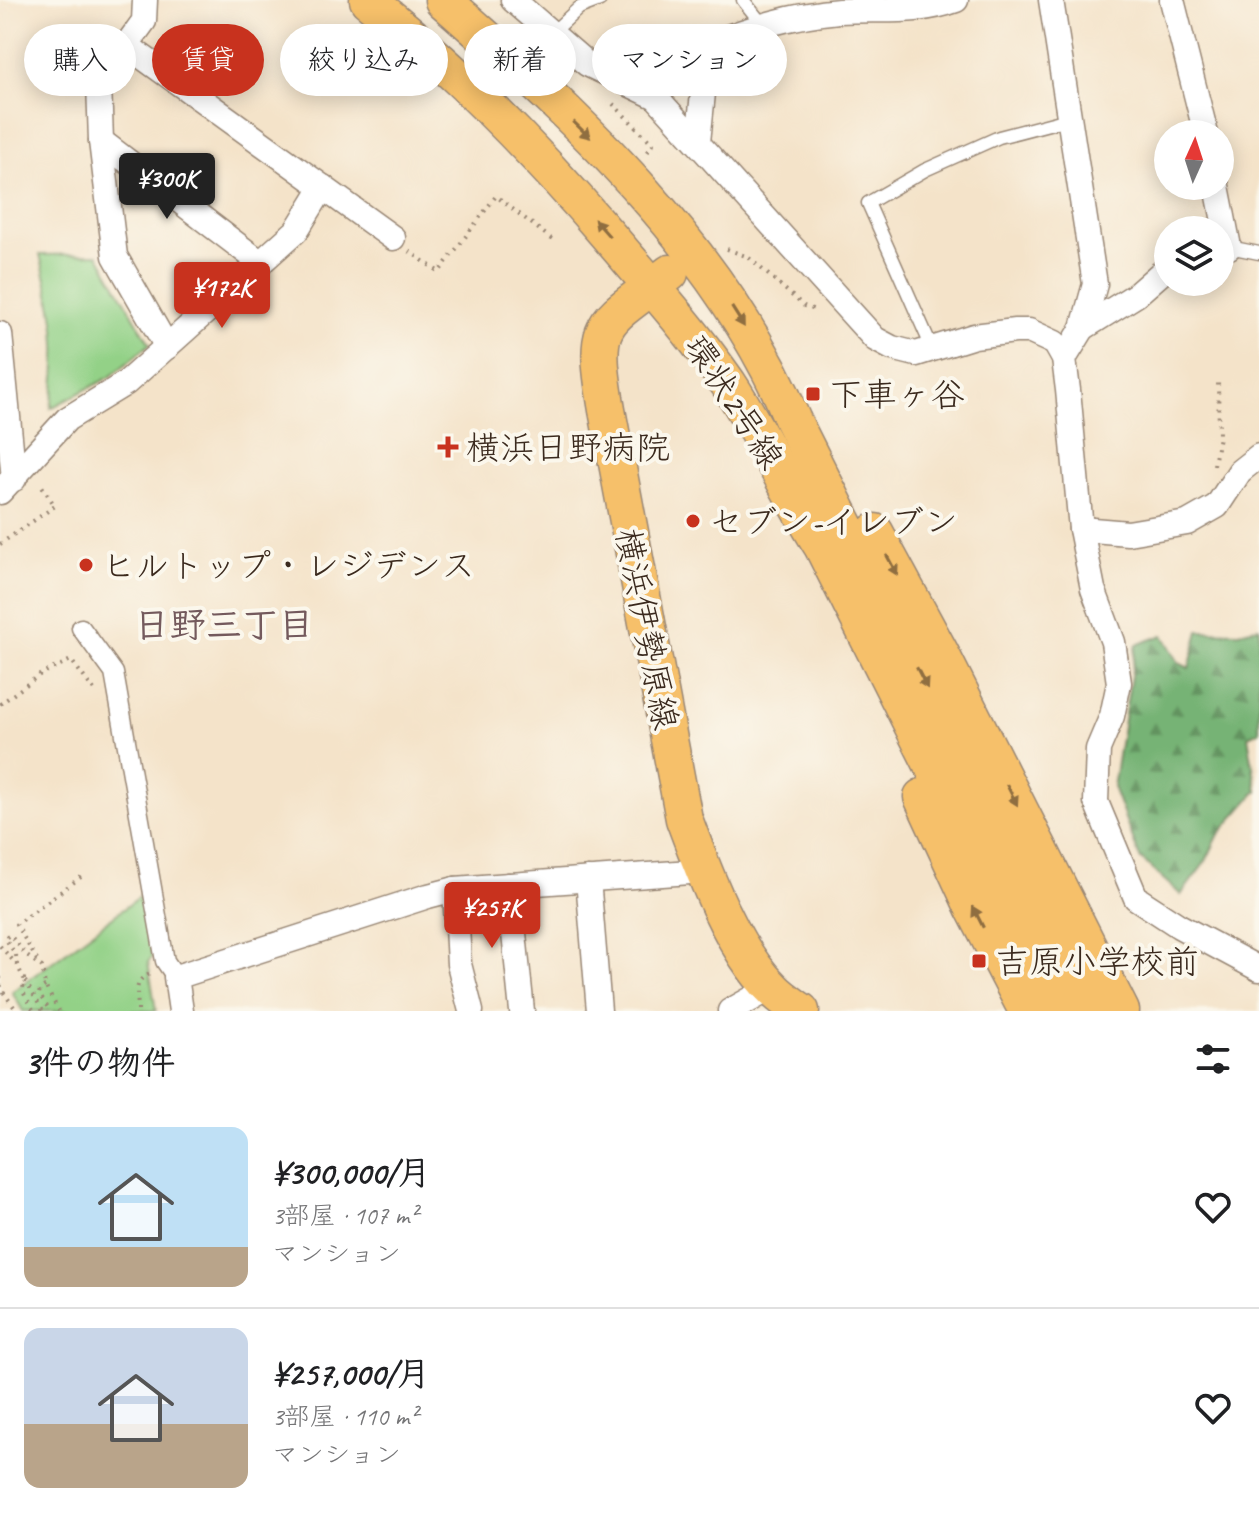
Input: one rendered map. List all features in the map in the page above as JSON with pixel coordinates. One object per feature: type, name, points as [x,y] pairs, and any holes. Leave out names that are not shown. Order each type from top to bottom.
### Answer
[{"type":"main road","name":"環状2号線","points":[[368,0],[474,91],[546,164],[696,339],[751,420],[972,812],[1089,1011]]},
{"type":"main road","name":"環状2号線","points":[[443,0],[710,252],[726,298],[776,381],[972,812],[1056,1011]]},
{"type":"main road","name":"横浜伊勢原線","points":[[710,252],[613,314],[601,338],[599,355],[629,533],[684,819],[704,871],[748,957],[771,988],[801,1011]]},
{"type":"main road","points":[[776,381],[808,412],[848,481],[940,652],[1121,1011]]},
{"type":"main road","points":[[799,509],[808,554],[973,907],[1027,1011]]},
{"type":"street","points":[[136,32],[144,21],[145,0]]},
{"type":"street","points":[[513,0],[541,24]]},
{"type":"street","points":[[762,24],[889,6],[934,8],[956,0]]},
{"type":"street","points":[[1051,0],[1095,284],[1083,328],[1064,359]]},
{"type":"street","points":[[1172,0],[1202,120]]},
{"type":"street","points":[[136,52],[393,238]]},
{"type":"street","points":[[576,54],[592,66]]},
{"type":"street","points":[[99,96],[101,141],[115,256],[167,347]]},
{"type":"street","points":[[654,96],[875,339],[892,348],[916,354],[974,336],[1029,331],[1055,343],[1064,359],[1081,529],[1093,589],[1113,642],[1119,683],[1112,716],[1098,749],[1096,802],[1136,898],[1179,926],[1259,969]]},
{"type":"street","points":[[698,142],[703,96]]},
{"type":"street","points":[[101,141],[261,263]]},
{"type":"street","points":[[14,479],[67,419],[126,383],[296,231],[323,187]]},
{"type":"street","points":[[1083,328],[1136,295],[1154,279]]},
{"type":"street","points":[[0,334],[14,479]]},
{"type":"street","points":[[1081,529],[1128,533],[1187,523],[1217,506],[1240,471],[1259,456]]},
{"type":"street","points":[[81,628],[114,673],[165,961],[174,974],[181,1011]]},
{"type":"street","points":[[174,974],[455,889],[704,871]]},
{"type":"street","points":[[588,879],[599,1011]]},
{"type":"street","points":[[509,885],[522,1011]]},
{"type":"street","points":[[455,889],[459,964],[471,1011]]},
{"type":"street","points":[[730,1011],[771,988]]},
{"type":"lane","points":[[562,24],[579,8],[600,0]]},
{"type":"lane","points":[[743,0],[762,24]]},
{"type":"lane","points":[[933,350],[868,203],[925,170],[999,137],[1068,119]]},
{"type":"lane","points":[[1234,249],[1259,253]]},
{"type":"path","points":[[605,96],[653,144],[647,154]]},
{"type":"path","points":[[393,238],[439,272],[496,196],[554,241]]},
{"type":"path","points":[[710,252],[748,257],[804,306],[826,314]]},
{"type":"path","points":[[1213,471],[1219,436],[1218,380]]},
{"type":"path","points":[[0,544],[55,506],[14,479]]},
{"type":"path","points":[[0,704],[41,674],[71,660],[100,698]]},
{"type":"path","points":[[59,1011],[45,986],[45,975],[16,924],[81,877]]},
{"type":"path","points":[[17,965],[16,955],[5,938],[10,935],[27,956],[38,962]]},
{"type":"path","points":[[0,946],[17,965],[43,1011]]},
{"type":"path","points":[[138,1011],[137,990],[141,977],[174,974]]},
{"type":"path","points":[[0,977],[1,989],[17,1011]]},
{"type":"path","points":[[24,979],[23,992],[34,1011]]},
{"type":"path","points":[[45,986],[39,994],[50,1011]]},
{"type":"green space","points":[[98,254],[150,344],[110,377],[51,408],[56,367],[55,331],[40,255]]},
{"type":"green space","points":[[1259,627],[1259,731],[1248,736],[1257,791],[1219,834],[1206,861],[1181,895],[1140,858],[1113,787],[1136,645],[1163,635],[1179,663],[1189,668],[1199,631],[1239,632]]},
{"type":"green space","points":[[142,895],[152,957],[148,962],[156,1011],[23,1011],[12,992]]},
{"type":"place","name":"下車ヶ谷","points":[[813,394]]},
{"type":"place","name":"横浜日野病院","points":[[448,447]]},
{"type":"place","name":"セブン-イレブン","points":[[693,521]]},
{"type":"place","name":"ヒルトップ・レジデンス","points":[[86,565]]},
{"type":"place","name":"吉原小学校前","points":[[979,961]]},
{"type":"district","name":"日野三丁目","points":[[224,625]]}]
